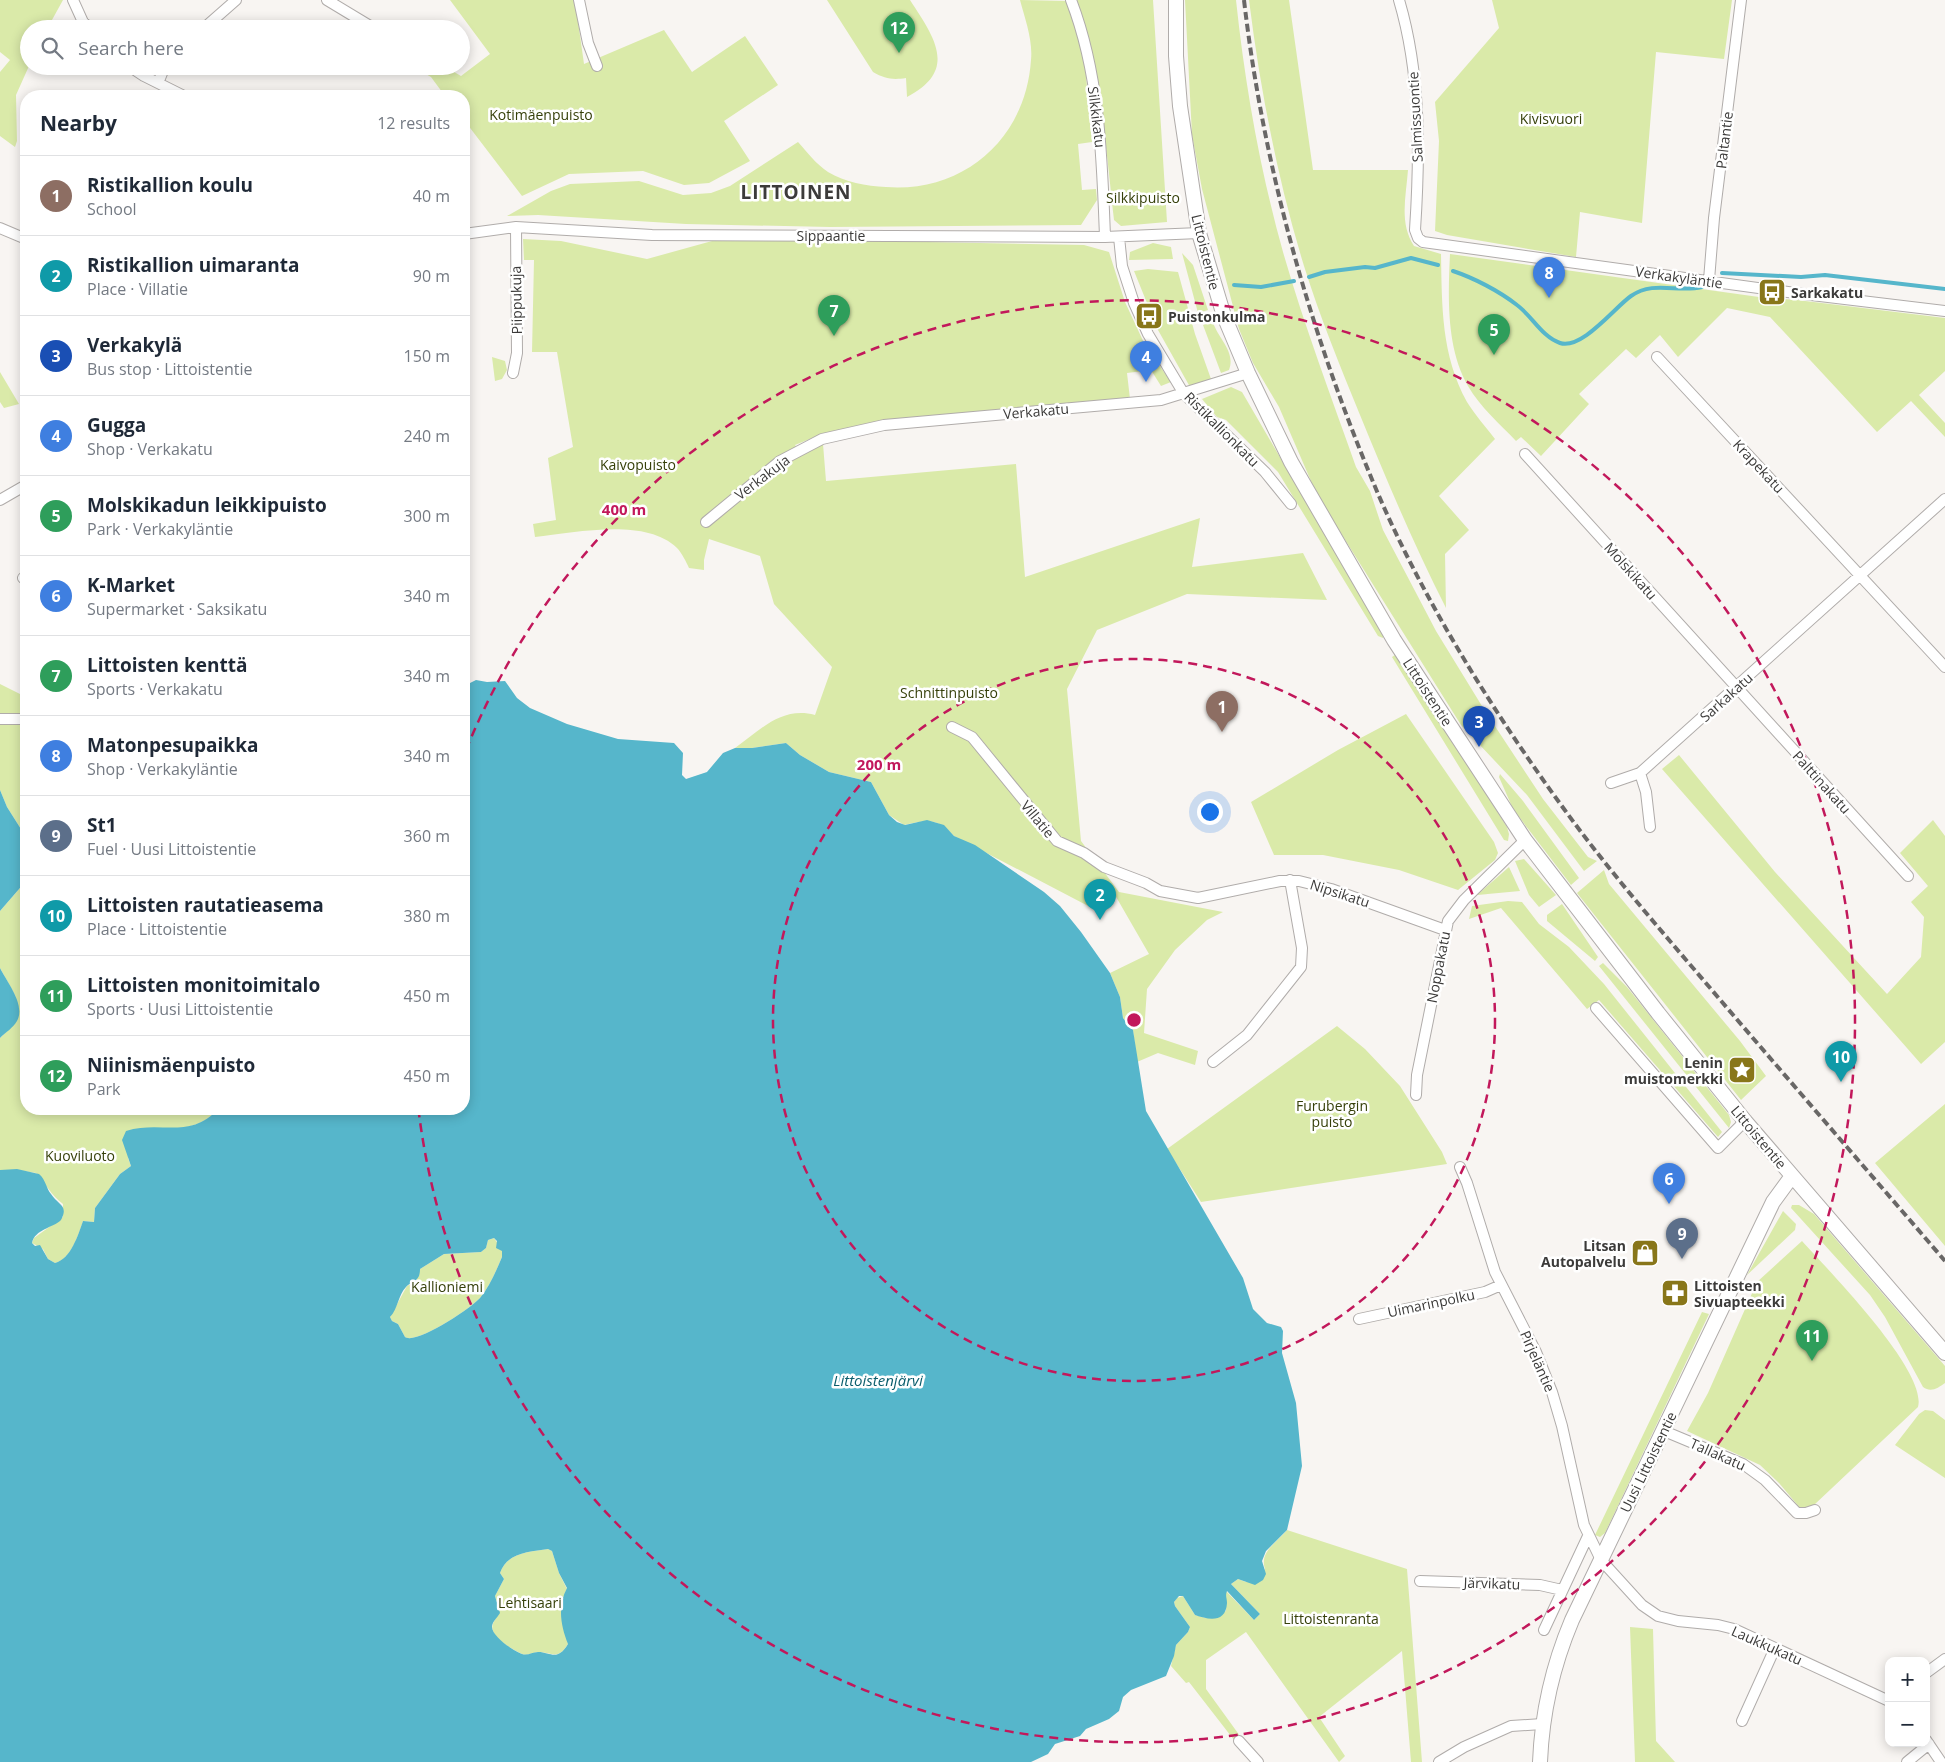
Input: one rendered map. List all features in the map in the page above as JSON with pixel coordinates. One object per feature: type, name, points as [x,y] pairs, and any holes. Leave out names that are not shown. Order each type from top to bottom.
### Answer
[{"type":"street","points":[[73,0],[83,20]]},
{"type":"street","points":[[213,20],[236,0]]},
{"type":"street","points":[[327,0],[360,20]]},
{"type":"street","points":[[579,0],[588,43],[597,66]]},
{"type":"street","name":"Silkkikatu","points":[[1071,0],[1085,42],[1097,110],[1105,237]]},
{"type":"street","name":"Littoistentie","points":[[1176,0],[1176,56],[1180,106],[1199,233],[1224,316],[1248,373],[1291,462],[1394,640],[1525,840],[1652,1006],[1745,1121],[1945,1352]]},
{"type":"street","name":"Salmissuontie","points":[[1399,0],[1409,41],[1417,115],[1419,162],[1416,235]]},
{"type":"street","name":"Paltantie","points":[[1709,280],[1714,218],[1741,0]]},
{"type":"street","points":[[144,75],[172,90]]},
{"type":"street","points":[[158,83],[161,75]]},
{"type":"street","name":"Sippaantie","points":[[470,233],[516,227],[652,235],[1119,237],[1199,233]]},
{"type":"street","name":"Piippukuja","points":[[513,373],[517,353],[516,227]]},
{"type":"street","points":[[0,228],[20,236]]},
{"type":"street","name":"Verkakyläntie","points":[[1416,235],[1423,242],[1431,245],[1945,311]]},
{"type":"street","name":"Ristikallionkatu","points":[[1119,237],[1122,266],[1134,303],[1148,334],[1184,394],[1265,472],[1292,504]]},
{"type":"street","name":"Krapekatu","points":[[1657,358],[1945,667]]},
{"type":"street","name":"Verkakatu","points":[[822,439],[884,426],[1161,400],[1248,373]]},
{"type":"street","name":"Verkakuja","points":[[706,522],[780,461],[822,439]]},
{"type":"street","name":"Molskikatu","points":[[1525,454],[1737,688]]},
{"type":"street","points":[[0,500],[20,488]]},
{"type":"street","name":"Sarkakatu","points":[[1611,783],[1640,773],[1737,688],[1945,499]]},
{"type":"street","name":"Palttinakatu","points":[[1737,688],[1908,876]]},
{"type":"street","points":[[0,719],[20,719]]},
{"type":"street","name":"Villatie","points":[[952,727],[972,738],[1057,841],[1084,853],[1104,867],[1146,883]]},
{"type":"street","points":[[1640,773],[1646,792],[1650,827]]},
{"type":"street","name":"Noppakatu","points":[[1416,1095],[1417,1075],[1445,930],[1458,906],[1525,840]]},
{"type":"street","points":[[1213,1062],[1247,1035],[1301,967],[1302,948],[1290,880]]},
{"type":"street","name":"Nipsikatu","points":[[1146,883],[1160,891],[1198,898],[1290,880],[1320,885],[1445,930]]},
{"type":"street","points":[[1596,1008],[1718,1148],[1745,1121]]},
{"type":"street","name":"Pirjeläntie","points":[[1460,1167],[1468,1183],[1490,1258],[1501,1285],[1536,1352],[1552,1392],[1588,1536],[1601,1560]]},
{"type":"street","name":"Uusi Littoistentie","points":[[1540,1762],[1542,1724],[1560,1648],[1773,1202],[1792,1176]]},
{"type":"street","name":"Uimarinpolku","points":[[1359,1319],[1485,1292],[1501,1285]]},
{"type":"street","name":"Tallakatu","points":[[1664,1431],[1743,1464],[1765,1480],[1793,1511],[1802,1514],[1815,1510]]},
{"type":"street","points":[[1544,1630],[1588,1536]]},
{"type":"street","name":"Laukkukatu","points":[[1601,1560],[1642,1605],[1658,1616],[1726,1627],[1885,1699]]},
{"type":"street","name":"Järvikatu","points":[[1420,1582],[1540,1585],[1562,1590]]},
{"type":"street","points":[[1742,1721],[1775,1648]]},
{"type":"street","points":[[1930,1670],[1945,1659]]},
{"type":"street","points":[[1439,1762],[1464,1747],[1511,1726],[1542,1724]]},
{"type":"street","points":[[1239,1741],[1258,1762]]},
{"type":"street","points":[[1930,1745],[1941,1762]]},
{"type":"street","points":[[1908,1762],[1923,1747]]},
{"type":"green space","points":[[0,0],[63,0],[52,20],[20,20],[20,75],[25,75],[16,95],[17,141],[15,147],[0,136],[0,72],[10,60],[0,52]]},
{"type":"green space","name":"Kotimäenpuisto","points":[[450,0],[575,0],[584,64],[664,30],[692,72],[745,36],[778,85],[724,121],[750,161],[709,183],[684,185],[643,171],[569,174],[522,196],[470,128],[470,90],[441,90],[428,75],[470,75],[470,69],[490,54],[470,27],[470,20],[465,20]]},
{"type":"green space","points":[[827,0],[910,0],[927,27],[937,52],[937,64],[933,76],[923,87],[907,97],[906,78],[889,78],[873,72]]},
{"type":"green space","points":[[1020,0],[1068,1],[1085,65],[1092,142],[1078,144],[1082,190],[1096,189],[1097,200],[1081,225],[830,227],[686,224],[538,215],[507,216],[551,191],[570,184],[639,181],[683,195],[711,193],[730,186],[798,142],[828,172],[856,183],[886,187],[914,186],[941,181],[965,170],[986,155],[1003,136],[1017,114],[1027,88],[1031,60],[1031,45]]},
{"type":"green space","name":"Silkkipuisto","points":[[1077,0],[1153,0],[1167,222],[1121,226],[1114,220],[1097,81]]},
{"type":"green space","points":[[1185,0],[1236,0],[1254,127],[1267,190],[1283,252],[1300,306],[1356,467],[1370,491],[1383,530],[1436,631],[1485,711],[1543,799],[1588,857],[1597,861],[1584,871],[1527,795],[1461,725],[1317,495],[1279,407],[1253,363],[1239,329],[1202,189],[1192,135]]},
{"type":"green space","points":[[1249,0],[1289,0],[1313,170],[1408,170],[1405,219],[1409,237],[1414,246],[1441,254],[1443,311],[1452,366],[1467,402],[1495,439],[1439,496],[1469,530],[1445,554],[1446,608],[1412,537],[1370,440],[1330,341],[1304,266],[1278,168],[1259,67]]},
{"type":"green space","name":"Kivisvuori","points":[[1492,0],[1732,0],[1724,59],[1656,52],[1642,223],[1580,212],[1576,257],[1447,235],[1435,231],[1439,141],[1435,102],[1499,28]]},
{"type":"green space","points":[[523,239],[561,241],[647,259],[712,241],[775,239],[1084,245],[1109,252],[1125,302],[1145,345],[1171,382],[1161,386],[1151,370],[1127,373],[1130,399],[822,434],[795,445],[801,453],[823,444],[826,481],[1016,464],[1025,577],[1200,518],[1192,567],[1303,553],[1327,600],[1187,594],[1097,630],[1067,689],[1081,841],[1119,892],[1223,912],[1207,920],[1175,950],[1147,989],[1144,1033],[1198,1051],[1195,1065],[1158,1053],[1137,1062],[1133,1030],[1123,1018],[1120,997],[1110,973],[1149,954],[1115,895],[1092,908],[954,836],[937,823],[925,821],[904,825],[889,815],[871,782],[829,772],[800,755],[786,743],[752,748],[735,748],[772,721],[792,714],[815,715],[832,667],[774,604],[760,556],[709,539],[704,560],[704,570],[689,568],[677,548],[663,538],[647,533],[609,529],[535,537],[533,524],[556,520],[548,458],[573,447],[557,352],[532,352],[534,260],[524,260]]},
{"type":"green space","points":[[1153,243],[1171,247],[1173,259],[1129,260],[1130,252]]},
{"type":"green space","points":[[1182,253],[1193,265],[1208,310],[1198,313]]},
{"type":"green space","points":[[1450,254],[1759,297],[1945,318],[1945,371],[1919,395],[1945,423],[1945,437],[1911,401],[1877,432],[1770,317],[1727,308],[1678,357],[1660,335],[1636,358],[1626,349],[1579,394],[1589,404],[1541,456],[1521,437],[1516,441],[1490,415],[1473,394],[1461,371],[1452,339],[1450,322]]},
{"type":"green space","points":[[1148,269],[1178,272],[1195,334],[1211,379],[1190,387],[1158,330],[1134,271]]},
{"type":"green space","points":[[1213,322],[1228,351],[1231,363],[1229,370],[1221,373],[1203,325]]},
{"type":"green space","points":[[492,357],[505,361],[507,370],[502,379],[495,381]]},
{"type":"green space","points":[[0,372],[19,404],[4,408],[0,402]]},
{"type":"green space","points":[[1231,387],[1242,392],[1383,634],[1383,638],[1378,636],[1278,472],[1226,420],[1217,417],[1202,399]]},
{"type":"green space","points":[[1395,655],[1401,659],[1507,827],[1508,841],[1504,840],[1392,657]]},
{"type":"green space","points":[[0,684],[20,694],[20,828],[7,807],[0,790]]},
{"type":"green space","points":[[1406,714],[1494,842],[1498,853],[1495,860],[1458,890],[1399,870],[1323,855],[1274,855],[1251,802],[1338,750]]},
{"type":"green space","points":[[1679,755],[1775,872],[1887,994],[1921,957],[1924,917],[1911,902],[1928,886],[1900,853],[1933,820],[1945,836],[1945,1042],[1921,1064],[1662,769]]},
{"type":"green space","points":[[1500,774],[1523,801],[1579,878],[1571,885],[1513,809],[1499,777]]},
{"type":"green space","points":[[1524,859],[1556,895],[1539,907],[1529,895],[1515,861]]},
{"type":"green space","points":[[1509,867],[1520,891],[1477,895]]},
{"type":"green space","points":[[1604,870],[1609,884],[1740,1041],[1766,1076],[1741,1100],[1577,893]]},
{"type":"green space","name":"Kuoviluoto","points":[[20,888],[20,1115],[211,1115],[188,1127],[131,1130],[128,1158],[131,1166],[120,1174],[95,1208],[94,1222],[83,1221],[70,1252],[61,1261],[55,1263],[48,1259],[43,1249],[32,1243],[34,1238],[63,1217],[63,1204],[36,1173],[0,1170],[0,1038],[16,1022],[19,1010],[15,995],[0,968],[0,911]]},
{"type":"green space","points":[[1508,901],[1522,902],[1539,924],[1569,947],[1604,984],[1722,1132],[1718,1137],[1599,1000],[1587,1009],[1501,908],[1469,919],[1472,906]]},
{"type":"green space","points":[[1562,904],[1598,957],[1595,961],[1547,921],[1547,915]]},
{"type":"green space","points":[[1603,963],[1627,987],[1729,1115],[1731,1122],[1729,1128],[1599,966]]},
{"type":"green space","name":"Furubergin puisto","points":[[1337,1026],[1365,1049],[1400,1086],[1442,1152],[1447,1164],[1201,1202],[1167,1149]]},
{"type":"green space","points":[[1945,1104],[1945,1246],[1875,1163]]},
{"type":"green space","points":[[1792,1205],[1799,1205],[1814,1214],[1945,1366],[1945,1383],[1932,1390],[1923,1387],[1885,1317],[1870,1295],[1791,1208]]},
{"type":"green space","points":[[1783,1211],[1796,1224],[1795,1230],[1747,1275]]},
{"type":"green space","name":"Kallioniemi","points":[[494,1238],[503,1251],[502,1257],[490,1283],[480,1298],[443,1325],[420,1336],[405,1337],[398,1324],[392,1321],[390,1317],[407,1286],[416,1281],[420,1269],[444,1254],[481,1252],[486,1248],[488,1240]]},
{"type":"green space","points":[[1802,1241],[1852,1296],[1892,1346],[1908,1370],[1917,1391],[1918,1407],[1814,1505],[1807,1509],[1800,1508],[1779,1483],[1760,1465],[1687,1431],[1708,1393],[1757,1282]]},
{"type":"green space","points":[[1702,1312],[1709,1314],[1605,1533],[1600,1537],[1595,1535]]},
{"type":"green space","points":[[1925,1410],[1933,1411],[1945,1420],[1945,1478],[1895,1445],[1919,1414]]},
{"type":"green space","name":"Littoistenranta","points":[[1287,1530],[1407,1569],[1422,1762],[1411,1762],[1402,1651],[1319,1717],[1345,1756],[1339,1762],[1246,1632],[1206,1660],[1206,1689],[1240,1736],[1234,1740],[1189,1682],[1186,1683],[1171,1666],[1176,1645],[1190,1627],[1175,1606],[1174,1602],[1177,1598],[1183,1596],[1195,1615],[1206,1618],[1226,1611],[1226,1591],[1254,1620],[1260,1614],[1231,1584],[1238,1579],[1246,1582],[1265,1569],[1264,1557]]},
{"type":"green space","name":"Lehtisaari","points":[[548,1549],[552,1551],[559,1573],[567,1589],[561,1602],[568,1644],[557,1654],[537,1652],[524,1655],[502,1642],[496,1636],[492,1626],[499,1611],[495,1596],[504,1579],[500,1573],[508,1561],[520,1554]]},
{"type":"green space","points":[[1630,1627],[1653,1629],[1656,1741],[1675,1762],[1635,1762]]},
{"type":"water","name":"Littoistenjärvi","points":[[476,680],[487,682],[505,681],[517,698],[530,708],[567,724],[618,739],[674,743],[683,753],[682,775],[686,779],[707,772],[723,753],[735,748],[752,748],[786,743],[800,755],[829,772],[871,782],[889,815],[897,822],[905,825],[927,820],[944,825],[954,836],[975,845],[1044,892],[1060,906],[1081,932],[1110,973],[1120,997],[1123,1018],[1133,1030],[1146,1111],[1243,1278],[1253,1309],[1267,1323],[1281,1327],[1283,1331],[1282,1353],[1296,1403],[1302,1466],[1287,1530],[1266,1551],[1262,1561],[1266,1574],[1263,1580],[1255,1585],[1238,1579],[1231,1584],[1260,1614],[1254,1620],[1227,1591],[1227,1603],[1224,1614],[1216,1618],[1206,1618],[1195,1615],[1183,1596],[1179,1596],[1174,1602],[1175,1606],[1190,1627],[1176,1645],[1166,1676],[1131,1690],[1123,1697],[1119,1711],[1109,1719],[1086,1729],[1080,1736],[1055,1744],[1048,1754],[1031,1762],[0,1762],[0,1170],[17,1169],[39,1174],[49,1192],[62,1206],[64,1211],[61,1220],[40,1232],[32,1243],[35,1246],[40,1245],[48,1259],[55,1263],[61,1261],[70,1252],[83,1221],[94,1222],[95,1208],[120,1174],[131,1166],[122,1140],[126,1131],[151,1127],[186,1127],[197,1124],[211,1115],[470,1115],[470,683]],"holes":[[[494,1238],[497,1241],[496,1248],[502,1251],[502,1257],[490,1283],[480,1298],[443,1325],[420,1336],[405,1337],[398,1324],[392,1321],[390,1317],[403,1290],[417,1279],[420,1269],[444,1254],[481,1252],[486,1248],[488,1240]],[[548,1549],[552,1551],[559,1573],[567,1588],[562,1602],[561,1616],[568,1644],[564,1650],[554,1655],[543,1652],[522,1654],[504,1643],[493,1630],[494,1621],[500,1613],[495,1596],[504,1579],[500,1573],[508,1561],[520,1554]]]},
{"type":"water","points":[[0,790],[7,807],[20,828],[20,888],[0,911]]},
{"type":"water","points":[[0,968],[17,1001],[19,1015],[17,1021],[0,1038]]},
{"type":"waterway","points":[[1309,277],[1325,272],[1365,267],[1375,268],[1411,258],[1438,265]]},
{"type":"waterway","points":[[1453,271],[1486,285],[1510,300],[1542,331],[1560,343],[1569,343],[1588,334],[1624,301],[1640,291],[1657,288],[1684,289],[1702,287]]},
{"type":"waterway","points":[[1722,273],[1801,277],[1825,275],[1945,289]]},
{"type":"waterway","points":[[1234,285],[1261,287],[1294,281]]},
{"type":"railway","points":[[1244,0],[1263,122],[1276,183],[1308,303],[1348,420],[1371,477],[1390,520],[1433,606],[1510,731],[1564,809],[1603,860],[1945,1261]]},
{"type":"place","name":"Niinismäenpuisto","points":[[899,53]]},
{"type":"place","name":"Sarkakatu","points":[[1772,292]]},
{"type":"place","name":"Matonpesupaikka","points":[[1549,298]]},
{"type":"place","name":"Puistonkulma","points":[[1149,316]]},
{"type":"place","name":"Littoisten kenttä","points":[[834,336]]},
{"type":"place","name":"Molskikadun leikkipuisto","points":[[1494,355]]},
{"type":"place","name":"Gugga","points":[[1146,382]]},
{"type":"place","name":"Ristikallion koulu","points":[[1222,732]]},
{"type":"place","name":"Verkakylä","points":[[1479,747]]},
{"type":"place","name":"Ristikallion uimaranta","points":[[1100,920]]},
{"type":"place","name":"Lenin muistomerkki","points":[[1742,1070]]},
{"type":"place","name":"Littoisten rautatieasema","points":[[1841,1082]]},
{"type":"place","name":"K-Market","points":[[1669,1204]]},
{"type":"place","name":"Litsan Autopalvelu","points":[[1645,1253]]},
{"type":"place","name":"St1","points":[[1682,1259]]},
{"type":"place","name":"Littoisten Sivuapteekki","points":[[1675,1293]]},
{"type":"place","name":"Littoisten monitoimitalo","points":[[1812,1361]]},
{"type":"district","name":"LITTOINEN","points":[[796,192]]},
{"type":"park label","name":"Kaivopuisto","points":[[638,464]]},
{"type":"park label","name":"Schnittinpuisto","points":[[949,692]]}]
